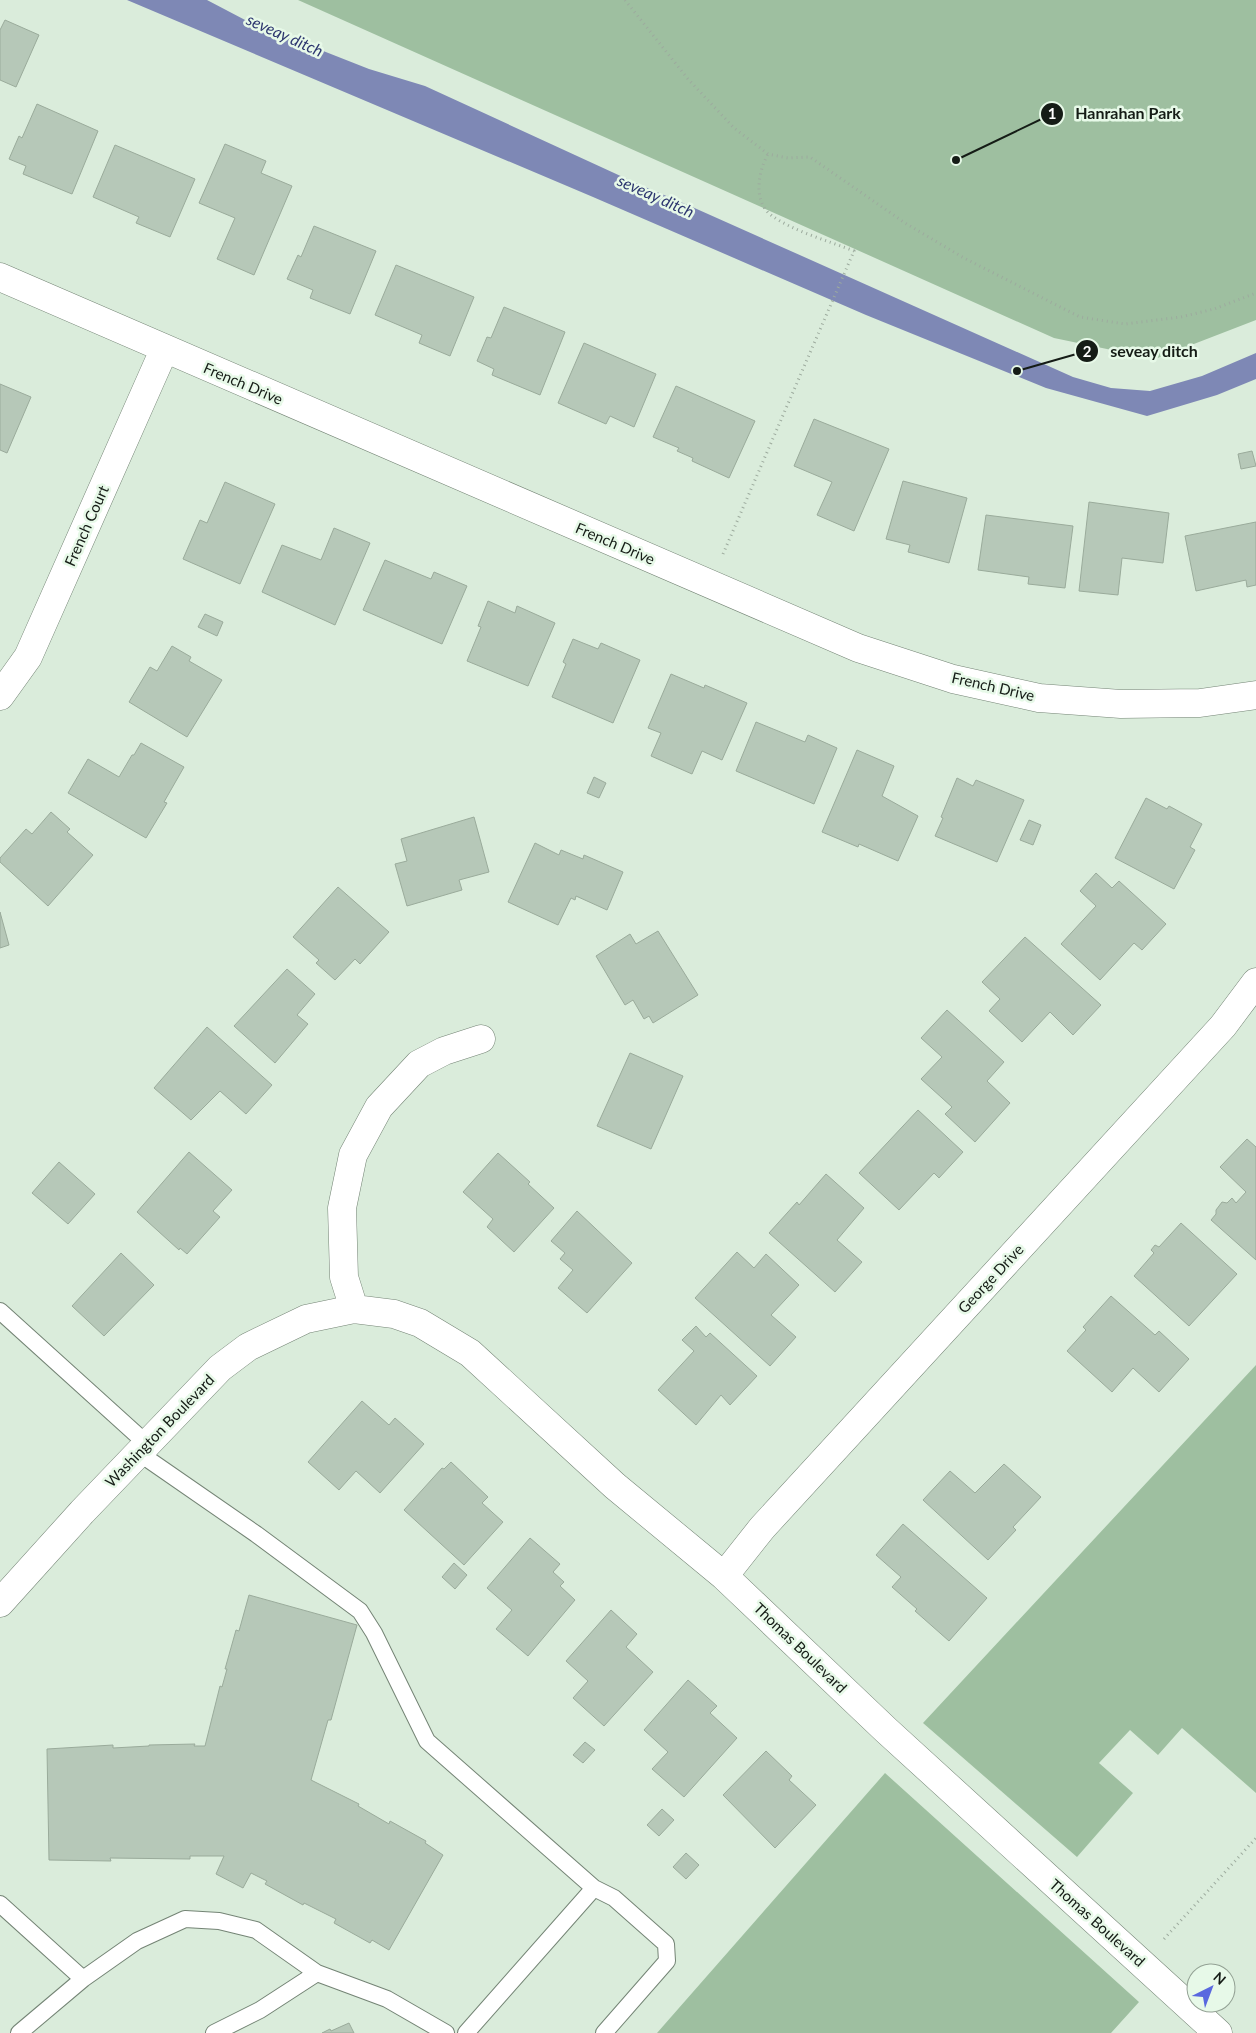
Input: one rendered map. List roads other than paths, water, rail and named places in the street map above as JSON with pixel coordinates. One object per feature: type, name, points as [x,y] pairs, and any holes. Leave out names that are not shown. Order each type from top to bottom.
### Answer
[{"type":"street","name":"French Drive","points":[[0,278],[858,648],[953,679],[1039,698],[1121,704],[1200,702],[1256,695]]},
{"type":"street","name":"French Court","points":[[0,696],[28,657],[164,350]]},
{"type":"street","name":"George Drive","points":[[724,1576],[762,1528],[1223,1026],[1256,982]]},
{"type":"street","points":[[354,1309],[344,1277],[342,1208],[353,1155],[379,1107],[419,1064],[444,1051],[481,1039]]},
{"type":"street","name":"Thomas Boulevard","points":[[354,1309],[394,1314],[420,1324],[470,1353],[615,1486],[724,1576],[886,1730],[1218,2033]]},
{"type":"street","name":"Washington Boulevard","points":[[0,1604],[220,1368],[248,1347],[306,1319],[354,1309]]},
{"type":"lane","points":[[0,1311],[143,1449],[360,1611],[374,1633],[427,1741],[594,1888],[614,1898],[666,1944],[667,1961],[604,2033]]},
{"type":"lane","points":[[466,2033],[594,1888]]},
{"type":"lane","points":[[0,1904],[83,1979]]},
{"type":"lane","points":[[19,2033],[83,1979],[137,1941],[186,1919],[218,1921],[256,1930],[318,1973],[387,1999],[446,2033]]},
{"type":"lane","points":[[214,2033],[260,2010],[318,1973]]},
{"type":"water","points":[[127,0],[207,0],[247,21],[369,69],[425,86],[638,184],[1073,377],[1111,388],[1150,391],[1202,376],[1256,353],[1256,379],[1217,395],[1147,416],[1046,388],[866,315],[593,197]]},
{"type":"place","name":"Hanrahan Park","points":[[956,160]]},
{"type":"place","name":"seveay ditch","points":[[1017,371]]}]
